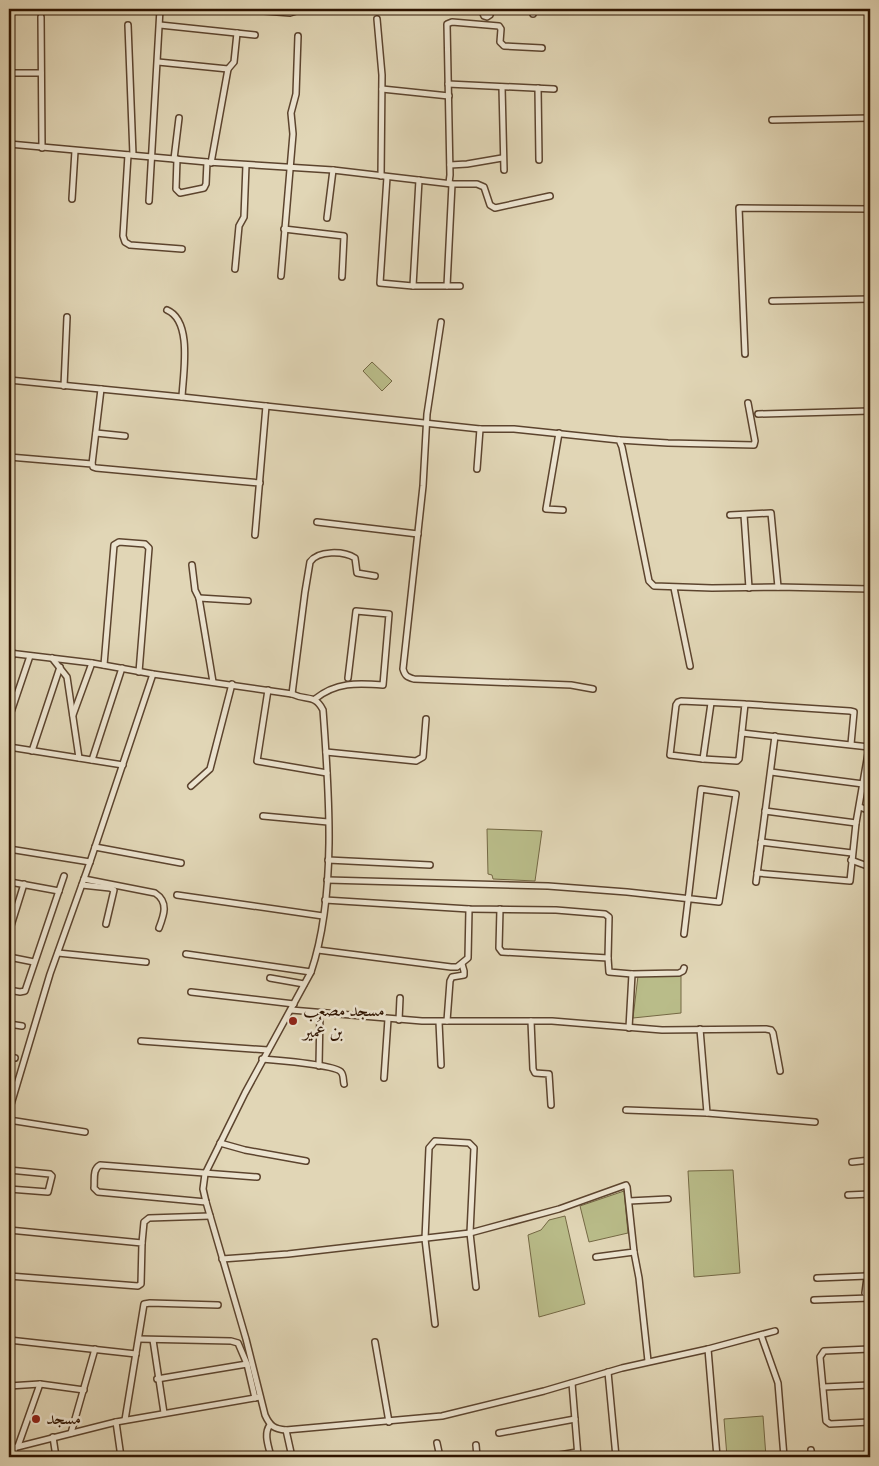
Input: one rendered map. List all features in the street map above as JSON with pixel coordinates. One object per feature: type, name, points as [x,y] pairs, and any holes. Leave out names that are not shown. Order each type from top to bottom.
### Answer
[{"type":"street","points":[[149,200],[160,9],[240,9],[290,13],[303,9]]},
{"type":"street","points":[[481,9],[484,16],[487,17],[490,16],[492,9]]},
{"type":"street","points":[[41,17],[42,148]]},
{"type":"street","points":[[377,19],[382,89],[380,176]]},
{"type":"street","points":[[447,286],[451,184],[446,28],[449,22],[499,26],[501,29],[500,42],[504,46],[542,48]]},
{"type":"street","points":[[128,25],[131,155],[124,242],[130,245],[182,249]]},
{"type":"street","points":[[160,25],[255,35]]},
{"type":"street","points":[[179,118],[175,159],[176,189],[180,193],[204,188],[206,184],[228,69],[234,62],[237,33]]},
{"type":"street","points":[[281,276],[293,134],[291,113],[296,94],[298,36]]},
{"type":"street","points":[[158,62],[228,69]]},
{"type":"street","points":[[9,73],[41,72]]},
{"type":"street","points":[[448,84],[554,89]]},
{"type":"street","points":[[502,87],[504,170]]},
{"type":"street","points":[[538,88],[539,160]]},
{"type":"street","points":[[382,89],[449,96]]},
{"type":"street","points":[[772,120],[870,118]]},
{"type":"street","points":[[9,144],[246,165],[333,170],[451,184],[477,184],[484,187],[490,206],[495,208],[550,196]]},
{"type":"street","points":[[72,198],[75,151]]},
{"type":"street","points":[[450,165],[502,158]]},
{"type":"street","points":[[235,268],[239,226],[244,217],[246,165]]},
{"type":"street","points":[[328,218],[333,170]]},
{"type":"street","points":[[387,177],[379,281],[382,284],[413,286],[460,286]]},
{"type":"street","points":[[413,286],[419,180]]},
{"type":"street","points":[[745,354],[739,208],[870,208]]},
{"type":"street","points":[[284,229],[344,236],[342,277]]},
{"type":"street","points":[[772,301],[870,299]]},
{"type":"street","points":[[166,310],[175,315],[182,328],[184,376],[182,397]]},
{"type":"street","points":[[64,386],[67,317]]},
{"type":"street","points":[[441,322],[428,422],[424,486],[402,669],[407,677],[414,679],[571,685],[593,689]]},
{"type":"street","points":[[9,380],[428,422],[480,429],[559,433],[668,444],[754,445],[756,441],[748,403]]},
{"type":"street","points":[[92,464],[101,389]]},
{"type":"street","points":[[255,535],[266,406]]},
{"type":"street","points":[[758,414],[870,411]]},
{"type":"street","points":[[477,469],[480,429]]},
{"type":"street","points":[[96,432],[125,436]]},
{"type":"street","points":[[559,433],[546,509],[563,510]]},
{"type":"street","points":[[619,440],[649,581],[654,586],[674,588],[870,588]]},
{"type":"street","points":[[9,457],[92,464],[96,468],[260,483]]},
{"type":"street","points":[[730,515],[771,513],[778,587]]},
{"type":"street","points":[[744,515],[749,588]]},
{"type":"street","points":[[317,522],[418,534]]},
{"type":"street","points":[[104,665],[114,545],[119,542],[145,544],[149,548],[139,672]]},
{"type":"street","points":[[292,694],[305,592],[312,559],[321,554],[347,554],[355,558],[357,573],[375,576]]},
{"type":"street","points":[[192,565],[213,682]]},
{"type":"street","points":[[674,588],[690,666]]},
{"type":"street","points":[[199,598],[248,601]]},
{"type":"street","points":[[318,699],[323,692],[342,684],[383,685],[389,614],[356,611],[348,678]]},
{"type":"street","points":[[9,664],[11,653],[92,663],[139,672],[292,694],[301,698],[318,699]]},
{"type":"street","points":[[9,718],[30,656]]},
{"type":"street","points":[[52,658],[67,676],[79,758]]},
{"type":"street","points":[[73,716],[92,663]]},
{"type":"street","points":[[32,751],[60,667]]},
{"type":"street","points":[[92,760],[122,668]]},
{"type":"street","points":[[9,1111],[58,953],[153,674]]},
{"type":"street","points":[[191,786],[210,769],[232,684]]},
{"type":"street","points":[[268,690],[257,761],[327,773]]},
{"type":"street","points":[[258,1398],[246,1339],[203,1189],[205,1174],[262,1059],[311,972],[318,950],[327,880],[328,822],[323,710],[318,699]]},
{"type":"street","points":[[745,704],[739,760],[703,759],[670,754],[676,705],[681,701],[745,704],[854,712],[851,744]]},
{"type":"street","points":[[703,759],[711,703]]},
{"type":"street","points":[[326,752],[416,761],[423,757],[426,719]]},
{"type":"street","points":[[742,733],[851,744],[870,744],[856,823],[850,882],[757,873]]},
{"type":"street","points":[[756,882],[775,736]]},
{"type":"street","points":[[9,747],[123,765]]},
{"type":"street","points":[[771,772],[863,784]]},
{"type":"street","points":[[327,880],[548,886],[688,899],[718,902],[736,794],[701,789],[688,899],[684,934]]},
{"type":"street","points":[[860,808],[870,811]]},
{"type":"street","points":[[765,811],[856,823]]},
{"type":"street","points":[[263,816],[328,822]]},
{"type":"street","points":[[761,842],[852,853]]},
{"type":"street","points":[[95,847],[181,863]]},
{"type":"street","points":[[9,849],[90,862]]},
{"type":"street","points":[[328,860],[430,865]]},
{"type":"street","points":[[851,860],[870,867]]},
{"type":"street","points":[[9,990],[25,991],[64,876]]},
{"type":"street","points":[[10,882],[59,891]]},
{"type":"street","points":[[83,882],[114,890],[106,924]]},
{"type":"street","points":[[83,882],[155,893],[163,900],[165,912],[159,928]]},
{"type":"street","points":[[9,932],[24,884]]},
{"type":"street","points":[[177,895],[323,916]]},
{"type":"street","points":[[325,900],[469,909],[556,910],[607,914],[609,917],[609,972],[680,974],[684,968]]},
{"type":"street","points":[[318,950],[451,968],[462,964],[468,958],[469,909]]},
{"type":"street","points":[[500,909],[499,948],[502,952],[608,958]]},
{"type":"street","points":[[58,953],[146,962]]},
{"type":"street","points":[[186,954],[311,972]]},
{"type":"street","points":[[9,957],[34,962]]},
{"type":"street","points":[[447,1021],[450,982],[452,977],[464,975],[462,964]]},
{"type":"street","points":[[629,1028],[632,974]]},
{"type":"street","points":[[270,978],[304,984]]},
{"type":"street","points":[[191,992],[294,1004]]},
{"type":"street","points":[[399,1020],[400,998]]},
{"type":"street","points":[[291,1010],[439,1022],[531,1021],[662,1030],[770,1030],[776,1041],[780,1071]]},
{"type":"street","points":[[319,1066],[320,1013]]},
{"type":"street","points":[[384,1078],[388,1019]]},
{"type":"street","points":[[531,1021],[533,1069],[535,1073],[549,1074],[551,1105]]},
{"type":"street","points":[[439,1022],[441,1065]]},
{"type":"street","points":[[9,1024],[22,1026]]},
{"type":"street","points":[[700,1029],[707,1112]]},
{"type":"street","points":[[141,1041],[268,1050]]},
{"type":"street","points":[[262,1059],[319,1066],[341,1072],[344,1084]]},
{"type":"street","points":[[626,1110],[707,1112],[815,1122]]},
{"type":"street","points":[[9,1120],[85,1132]]},
{"type":"street","points":[[435,1324],[425,1238],[429,1148],[435,1141],[469,1142],[474,1148],[470,1233],[476,1287]]},
{"type":"street","points":[[220,1143],[244,1150],[306,1161]]},
{"type":"street","points":[[852,1162],[870,1160]]},
{"type":"street","points":[[206,1202],[98,1192],[94,1188],[95,1170],[100,1165],[257,1177]]},
{"type":"street","points":[[9,1170],[52,1176],[48,1192],[9,1189]]},
{"type":"street","points":[[222,1259],[288,1254],[470,1233],[559,1208],[623,1185],[627,1187],[648,1361]]},
{"type":"street","points":[[848,1195],[870,1194]]},
{"type":"street","points":[[628,1201],[668,1199]]},
{"type":"street","points":[[9,1276],[138,1286],[141,1284],[144,1222],[149,1218],[210,1216]]},
{"type":"street","points":[[9,1230],[142,1243]]},
{"type":"street","points":[[596,1258],[634,1252]]},
{"type":"street","points":[[869,1298],[865,1293],[870,1254]]},
{"type":"street","points":[[817,1278],[867,1276]]},
{"type":"street","points":[[814,1300],[869,1298]]},
{"type":"street","points":[[125,1420],[143,1306],[146,1303],[218,1305]]},
{"type":"street","points":[[139,1339],[231,1341],[238,1343],[270,1425],[276,1429],[286,1430],[442,1416],[498,1404],[648,1361],[708,1349],[776,1331]]},
{"type":"street","points":[[761,1335],[778,1383],[784,1457]]},
{"type":"street","points":[[9,1340],[136,1354]]},
{"type":"street","points":[[152,1340],[164,1413]]},
{"type":"street","points":[[375,1342],[389,1422]]},
{"type":"street","points":[[71,1433],[95,1349]]},
{"type":"street","points":[[708,1349],[717,1457]]},
{"type":"street","points":[[870,1349],[824,1351],[820,1356],[826,1422],[870,1422]]},
{"type":"street","points":[[157,1379],[247,1364]]},
{"type":"street","points":[[608,1372],[616,1457]]},
{"type":"street","points":[[548,1457],[577,1455],[572,1383]]},
{"type":"street","points":[[9,1386],[40,1384],[84,1390]]},
{"type":"street","points":[[15,1457],[14,1448],[40,1384]]},
{"type":"street","points":[[823,1387],[870,1385]]},
{"type":"street","points":[[14,1448],[125,1420],[258,1398]]},
{"type":"street","points":[[499,1433],[575,1419]]},
{"type":"street","points":[[116,1422],[120,1457]]},
{"type":"street","points":[[270,1425],[266,1430],[266,1435],[271,1457]]},
{"type":"street","points":[[286,1430],[292,1457]]},
{"type":"street","points":[[53,1438],[56,1457]]},
{"type":"street","points":[[437,1443],[440,1457]]},
{"type":"street","points":[[476,1446],[478,1457]]},
{"type":"street","points":[[811,1450],[812,1457]]},
{"type":"street","points":[[862,1457],[870,1457]]},
{"type":"green space","points":[[372,362],[392,381],[382,391],[363,371]]},
{"type":"green space","points":[[487,829],[542,831],[535,881],[493,879],[492,875],[488,874]]},
{"type":"green space","points":[[638,976],[681,976],[681,1013],[633,1018]]},
{"type":"green space","points":[[733,1170],[740,1273],[694,1277],[688,1171]]},
{"type":"green space","points":[[624,1191],[628,1233],[589,1242],[580,1206]]},
{"type":"green space","points":[[565,1216],[585,1304],[539,1317],[528,1235],[541,1230],[549,1220]]},
{"type":"green space","points":[[763,1416],[766,1457],[727,1457],[724,1419]]},
{"type":"place","name":"مسجد مصعب بن عُمير","points":[[293,1021]]},
{"type":"place","name":"مسجد","points":[[36,1419]]}]
